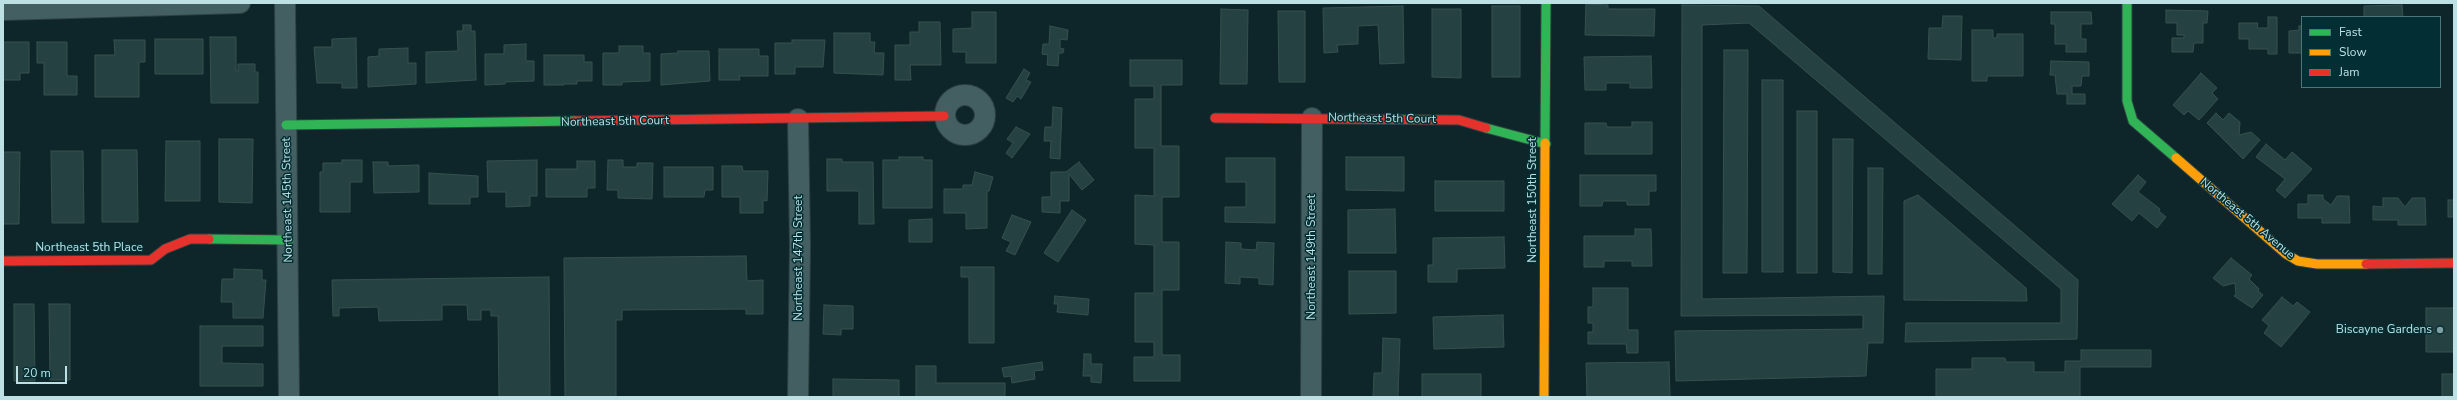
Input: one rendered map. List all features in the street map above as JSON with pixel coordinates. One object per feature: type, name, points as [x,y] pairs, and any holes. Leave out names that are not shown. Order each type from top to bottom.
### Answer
[{"type":"street","points":[[3,10],[23,6],[240,3]]},
{"type":"street","name":"Northeast 145th Street","points":[[285,3],[289,240],[289,397]]},
{"type":"street","name":"Northeast 150th Street","points":[[1544,397],[1546,3]]},
{"type":"street","name":"Northeast 5th Avenue","points":[[2127,3],[2127,101],[2133,121],[2298,261],[2317,264],[2454,263]]},
{"type":"street","name":"Northeast 5th Court","points":[[286,125],[944,116]]},
{"type":"street","name":"Northeast 5th Court","points":[[1215,118],[1459,120],[1546,144]]},
{"type":"street","name":"Northeast 149th Street","points":[[1311,397],[1312,118]]},
{"type":"street","name":"Northeast 147th Street","points":[[798,119],[800,246],[798,397]]},
{"type":"street","name":"Northeast 5th Place","points":[[3,261],[151,260],[165,249],[190,239],[289,240]]},
{"type":"building","points":[[1586,4],[1608,5],[1608,9],[1655,9],[1654,36],[1585,35]]},
{"type":"building","points":[[1682,5],[1759,6],[2078,280],[2077,339],[1905,342],[1906,323],[2061,323],[2061,289],[1749,23],[1702,25],[1702,299],[1884,296],[1883,343],[1868,343],[1866,376],[1676,381],[1675,331],[1863,329],[1863,315],[1681,316]]},
{"type":"building","points":[[2402,5],[2403,16],[2364,16],[2364,6]]},
{"type":"building","points":[[1403,6],[1404,63],[1380,64],[1378,25],[1358,26],[1358,44],[1337,45],[1338,52],[1324,53],[1323,8]]},
{"type":"building","points":[[1492,6],[1520,6],[1520,77],[1492,77]]},
{"type":"building","points":[[1221,9],[1248,10],[1247,84],[1220,84]]},
{"type":"building","points":[[1432,9],[1461,9],[1461,78],[1432,77]]},
{"type":"building","points":[[2166,10],[2208,11],[2207,23],[2203,23],[2203,43],[2194,43],[2193,52],[2172,52],[2172,38],[2184,38],[2184,35],[2177,35],[2177,23],[2166,23]]},
{"type":"building","points":[[1278,11],[1305,11],[1305,82],[1279,82]]},
{"type":"building","points":[[972,12],[996,12],[996,63],[966,63],[966,52],[953,52],[953,29],[972,28]]},
{"type":"building","points":[[2051,12],[2091,12],[2092,24],[2081,24],[2081,39],[2086,39],[2086,52],[2066,52],[2066,44],[2055,44],[2055,24],[2051,24]]},
{"type":"building","points":[[1943,16],[1962,16],[1961,60],[1928,59],[1929,28],[1942,28]]},
{"type":"building","points":[[2268,17],[2277,17],[2277,54],[2268,54],[2268,49],[2249,49],[2249,39],[2239,39],[2239,23],[2258,23],[2257,28],[2268,28]]},
{"type":"building","points":[[919,22],[940,22],[941,65],[910,65],[911,80],[895,80],[895,45],[910,45],[910,32],[919,32]]},
{"type":"building","points":[[463,25],[471,25],[471,31],[475,31],[476,80],[426,83],[426,52],[458,51],[457,31],[463,31]]},
{"type":"building","points":[[1050,26],[1068,30],[1067,40],[1060,39],[1060,48],[1064,49],[1063,53],[1059,53],[1058,66],[1047,65],[1048,55],[1042,54],[1043,44],[1049,44]]},
{"type":"building","points":[[2299,26],[2301,26],[2301,53],[2289,53],[2289,31],[2299,30]]},
{"type":"building","points":[[1972,30],[1993,30],[1993,38],[1997,38],[1997,34],[2023,34],[2023,76],[1987,76],[1987,81],[1972,81]]},
{"type":"building","points":[[834,33],[870,33],[870,42],[875,42],[874,53],[884,53],[883,75],[834,73]]},
{"type":"building","points":[[210,37],[236,37],[236,71],[238,71],[238,64],[255,64],[255,72],[258,72],[258,103],[211,103]]},
{"type":"building","points":[[356,38],[357,88],[342,88],[342,83],[317,83],[314,47],[332,47],[332,39]]},
{"type":"building","points":[[155,39],[203,39],[203,74],[155,74]]},
{"type":"building","points":[[114,40],[145,40],[145,62],[139,62],[139,97],[95,97],[95,55],[115,55]]},
{"type":"building","points":[[792,40],[825,40],[823,67],[795,67],[795,74],[775,74],[775,43],[792,43]]},
{"type":"building","points":[[3,42],[29,42],[29,73],[20,73],[20,80],[3,80]]},
{"type":"building","points":[[37,42],[67,42],[67,76],[77,76],[77,95],[44,95],[44,63],[37,63]]},
{"type":"building","points":[[526,44],[526,61],[534,61],[534,81],[505,82],[505,84],[485,85],[485,54],[504,54],[504,45]]},
{"type":"building","points":[[619,46],[643,46],[643,53],[650,53],[650,81],[622,82],[622,85],[603,85],[603,53],[619,53]]},
{"type":"building","points":[[408,48],[408,63],[416,63],[416,84],[368,87],[368,57],[379,56],[379,49]]},
{"type":"building","points":[[719,49],[759,49],[759,56],[768,56],[768,76],[739,76],[740,80],[719,80]]},
{"type":"building","points":[[1724,50],[1748,50],[1747,273],[1723,273]]},
{"type":"building","points":[[678,51],[709,51],[710,81],[661,85],[661,54],[678,53]]},
{"type":"building","points":[[544,55],[584,55],[584,62],[592,62],[592,81],[577,81],[577,84],[544,85]]},
{"type":"building","points":[[1651,56],[1652,88],[1630,88],[1630,83],[1606,83],[1606,90],[1585,90],[1584,57]]},
{"type":"building","points":[[1130,60],[1182,60],[1182,85],[1161,85],[1161,146],[1179,146],[1179,197],[1162,197],[1162,242],[1179,242],[1179,290],[1162,290],[1162,355],[1180,355],[1180,381],[1134,381],[1134,357],[1154,357],[1154,342],[1135,342],[1135,293],[1154,293],[1154,245],[1135,244],[1135,195],[1154,196],[1154,148],[1135,148],[1135,99],[1154,99],[1154,86],[1130,86]]},
{"type":"building","points":[[2051,61],[2089,62],[2089,76],[2082,76],[2081,86],[2072,86],[2072,94],[2085,94],[2085,104],[2067,104],[2067,94],[2057,94],[2055,75],[2050,75]]},
{"type":"building","points":[[1024,69],[1030,73],[1026,80],[1031,82],[1021,99],[1017,96],[1013,102],[1006,98]]},
{"type":"building","points":[[2201,73],[2217,88],[2212,93],[2218,99],[2199,120],[2188,111],[2184,115],[2173,105]]},
{"type":"building","points":[[1762,80],[1783,80],[1783,272],[1762,272]]},
{"type":"building","points":[[1053,107],[1062,108],[1060,159],[1050,158],[1051,141],[1044,141],[1045,127],[1052,127]]},
{"type":"building","points":[[1797,111],[1817,111],[1817,273],[1797,273]]},
{"type":"building","points":[[2216,113],[2223,120],[2229,113],[2240,122],[2239,135],[2251,132],[2260,140],[2243,159],[2207,123]]},
{"type":"building","points":[[1632,122],[1652,122],[1652,154],[1585,154],[1585,123],[1606,123],[1607,127],[1632,127]]},
{"type":"building","points":[[1016,127],[1030,134],[1012,158],[1006,153],[1013,143],[1007,139]]},
{"type":"building","points":[[219,139],[253,139],[252,203],[219,202]]},
{"type":"building","points":[[1833,139],[1853,139],[1852,273],[1833,272]]},
{"type":"building","points":[[166,141],[200,141],[200,201],[165,201]]},
{"type":"building","points":[[2266,144],[2285,160],[2292,152],[2312,169],[2285,198],[2276,190],[2285,179],[2256,157]]},
{"type":"building","points":[[102,150],[137,150],[138,222],[102,222]]},
{"type":"building","points":[[51,151],[83,151],[84,223],[52,223]]},
{"type":"building","points":[[3,152],[20,152],[19,224],[3,224]]},
{"type":"building","points":[[899,157],[923,157],[923,160],[932,160],[932,208],[883,208],[883,160],[899,160]]},
{"type":"building","points":[[1346,157],[1404,157],[1404,191],[1346,190]]},
{"type":"building","points":[[1226,158],[1275,158],[1275,223],[1225,222],[1225,207],[1246,207],[1246,182],[1226,182]]},
{"type":"building","points":[[827,159],[842,159],[842,162],[873,162],[874,224],[859,224],[859,191],[827,191]]},
{"type":"building","points":[[342,160],[362,160],[362,182],[350,182],[350,212],[320,212],[320,172],[323,172],[323,163],[342,163]]},
{"type":"building","points":[[537,160],[537,196],[530,196],[530,206],[506,207],[506,192],[488,192],[487,161]]},
{"type":"building","points":[[608,160],[623,160],[623,167],[637,167],[637,163],[653,163],[652,199],[618,198],[618,190],[607,190]]},
{"type":"building","points":[[577,161],[595,161],[595,188],[587,188],[587,197],[546,197],[546,169],[577,169]]},
{"type":"building","points":[[373,162],[388,162],[388,166],[419,165],[419,192],[374,193]]},
{"type":"building","points":[[1079,162],[1094,180],[1082,190],[1069,174],[1069,201],[1060,201],[1060,213],[1042,212],[1042,197],[1051,197],[1051,172],[1066,172]]},
{"type":"building","points":[[722,166],[742,166],[743,171],[768,171],[767,201],[763,200],[763,213],[740,213],[740,197],[722,197]]},
{"type":"building","points":[[664,167],[713,167],[713,190],[705,190],[704,197],[664,197]]},
{"type":"building","points":[[1868,168],[1883,168],[1882,274],[1868,274]]},
{"type":"building","points":[[975,172],[993,177],[989,191],[987,191],[987,228],[966,229],[966,213],[944,213],[944,189],[963,189],[963,185],[972,185]]},
{"type":"building","points":[[429,173],[478,176],[478,197],[470,197],[470,204],[429,204]]},
{"type":"building","points":[[1580,175],[1656,175],[1656,191],[1649,191],[1649,205],[1627,205],[1627,201],[1603,201],[1602,206],[1580,206]]},
{"type":"building","points":[[2138,175],[2146,182],[2138,192],[2160,209],[2159,211],[2166,217],[2157,228],[2139,213],[2132,221],[2112,204]]},
{"type":"building","points":[[1435,181],[1504,181],[1504,211],[1435,211]]},
{"type":"building","points":[[1918,195],[2026,288],[2027,301],[1904,300],[1904,201]]},
{"type":"building","points":[[2308,195],[2323,195],[2323,199],[2331,205],[2337,196],[2349,196],[2350,223],[2322,223],[2322,218],[2298,218],[2298,204],[2308,204]]},
{"type":"building","points":[[2383,198],[2398,198],[2405,207],[2412,198],[2425,198],[2426,225],[2398,225],[2398,220],[2373,220],[2373,206],[2383,207]]},
{"type":"building","points":[[2448,200],[2454,200],[2454,217],[2448,217]]},
{"type":"building","points":[[1395,209],[1396,253],[1348,253],[1348,210]]},
{"type":"building","points":[[1072,210],[1086,220],[1058,262],[1044,253]]},
{"type":"building","points":[[1012,215],[1031,222],[1015,255],[1006,251],[1011,242],[1002,238]]},
{"type":"building","points":[[932,219],[932,242],[909,242],[909,220]]},
{"type":"building","points":[[1635,229],[1651,229],[1652,266],[1632,266],[1632,261],[1604,261],[1604,267],[1584,267],[1584,236],[1635,236]]},
{"type":"building","points":[[1504,237],[1505,268],[1457,269],[1457,282],[1428,282],[1428,265],[1433,265],[1433,238]]},
{"type":"building","points":[[1226,242],[1241,243],[1241,249],[1256,250],[1257,242],[1274,243],[1273,285],[1259,284],[1259,278],[1240,277],[1240,284],[1225,283]]},
{"type":"building","points":[[746,256],[747,281],[763,280],[763,314],[746,314],[746,309],[622,310],[622,320],[616,320],[616,397],[565,397],[564,258]]},
{"type":"building","points":[[2231,258],[2252,275],[2249,279],[2263,295],[2252,308],[2234,296],[2236,294],[2235,283],[2223,286],[2213,278]]},
{"type":"building","points":[[961,267],[994,267],[994,343],[969,343],[969,277],[961,277]]},
{"type":"building","points":[[234,269],[262,270],[262,280],[266,280],[263,318],[233,318],[233,302],[221,302],[222,279],[234,279]]},
{"type":"building","points":[[1349,271],[1396,271],[1396,313],[1349,314]]},
{"type":"building","points":[[549,277],[550,397],[499,397],[498,316],[491,316],[491,310],[481,310],[481,320],[468,320],[467,305],[442,305],[442,320],[379,321],[378,307],[339,308],[339,316],[333,316],[332,280]]},
{"type":"building","points":[[1593,288],[1628,288],[1628,330],[1638,330],[1638,353],[1627,353],[1626,344],[1588,344],[1588,332],[1593,332],[1593,323],[1588,323],[1588,307],[1593,307]]},
{"type":"building","points":[[1055,296],[1089,299],[1088,315],[1057,312],[1058,304],[1054,304]]},
{"type":"building","points":[[2282,297],[2293,306],[2297,302],[2310,312],[2281,347],[2264,333],[2269,326],[2262,320]]},
{"type":"building","points":[[14,304],[34,304],[35,381],[14,381]]},
{"type":"building","points":[[49,304],[70,304],[70,380],[50,380]]},
{"type":"building","points":[[824,305],[853,306],[853,329],[841,329],[841,335],[823,334]]},
{"type":"building","name":"Biscayne Gardens","points":[[2426,308],[2454,308],[2454,352],[2426,352]]},
{"type":"building","points":[[1503,315],[1504,347],[1434,349],[1433,317]]},
{"type":"building","points":[[200,326],[263,326],[263,346],[222,346],[222,363],[263,364],[263,386],[200,386]]},
{"type":"building","points":[[1383,338],[1400,339],[1398,397],[1373,397],[1374,373],[1382,373]]},
{"type":"building","points":[[2081,350],[2151,350],[2151,367],[2080,367],[2080,397],[1936,397],[1936,369],[1972,369],[1972,358],[2005,358],[2006,362],[2034,362],[2034,372],[2065,372],[2065,361],[2081,361]]},
{"type":"building","points":[[1084,354],[1091,354],[1091,364],[1102,364],[1101,383],[1091,382],[1091,376],[1083,376]]},
{"type":"building","points":[[1042,362],[1043,370],[1034,371],[1035,379],[1012,383],[1011,376],[1004,377],[1002,368]]},
{"type":"building","points":[[1669,362],[1670,397],[1587,397],[1586,363]]},
{"type":"building","points":[[916,366],[936,366],[936,383],[1005,383],[1005,397],[916,397]]},
{"type":"building","points":[[1422,374],[1481,374],[1481,397],[1422,397]]},
{"type":"building","points":[[2442,374],[2454,374],[2454,397],[2442,397]]},
{"type":"building","points":[[833,379],[899,380],[899,397],[833,397]]},
{"type":"traffic: fast","points":[[1545,143],[1546,3]]},
{"type":"traffic: fast","points":[[2127,3],[2127,101],[2133,121],[2176,158]]},
{"type":"traffic: fast","points":[[286,125],[574,121]]},
{"type":"traffic: fast","points":[[1486,128],[1546,144]]},
{"type":"traffic: fast","points":[[209,239],[289,240]]},
{"type":"traffic: slow","points":[[1544,397],[1545,143]]},
{"type":"traffic: slow","points":[[2176,158],[2286,254],[2298,261],[2317,264],[2366,264]]},
{"type":"traffic: jam","points":[[574,121],[944,116]]},
{"type":"traffic: jam","points":[[1215,118],[1459,120],[1486,128]]},
{"type":"traffic: jam","points":[[3,261],[151,260],[165,249],[190,239],[209,239]]},
{"type":"traffic: jam","points":[[2366,264],[2454,263]]},
{"type":"place","name":"Biscayne Gardens","points":[[2440,330]]}]
